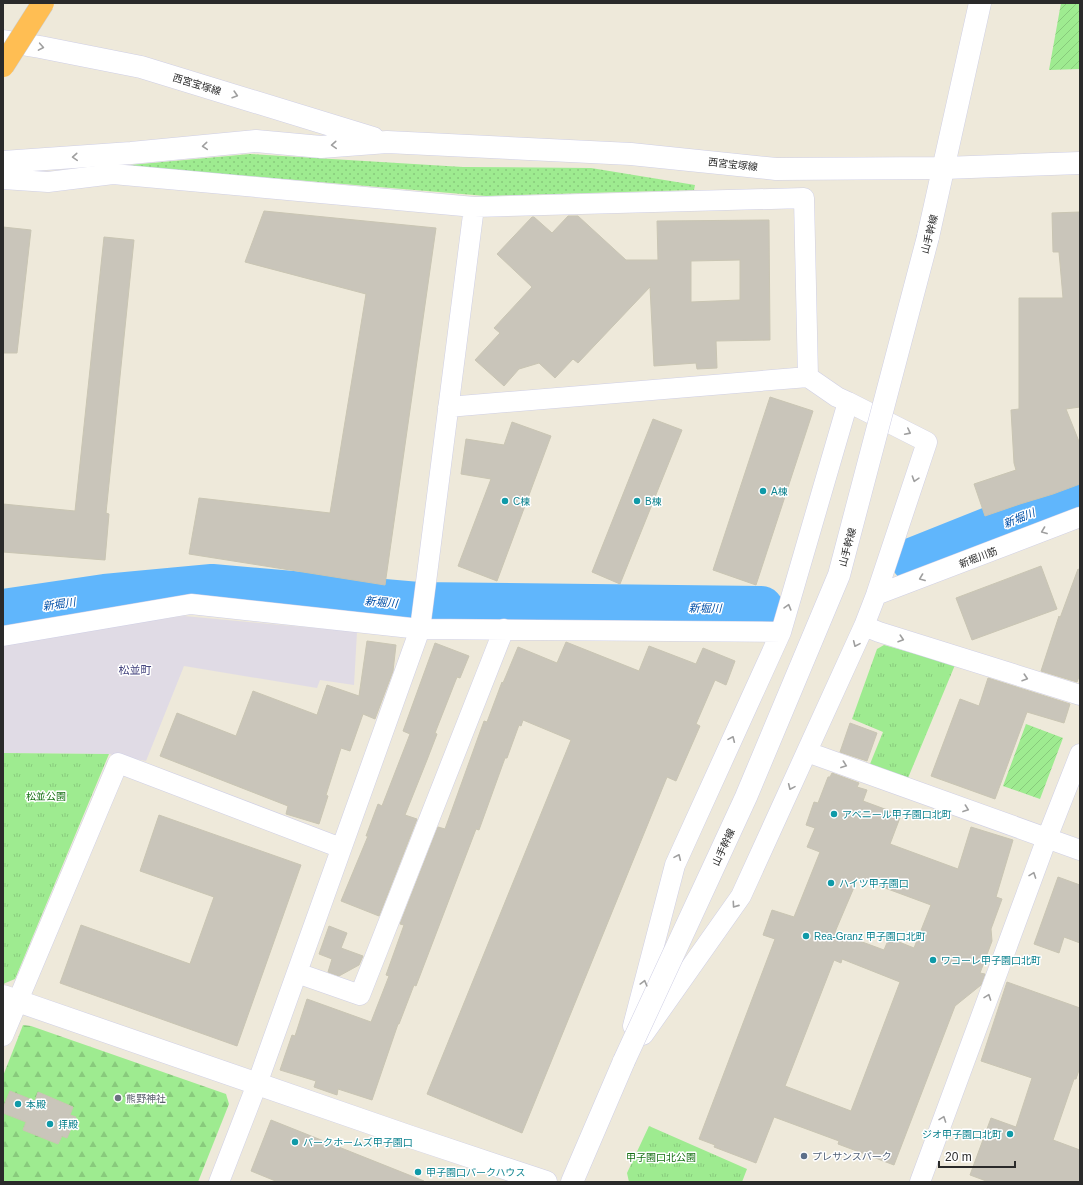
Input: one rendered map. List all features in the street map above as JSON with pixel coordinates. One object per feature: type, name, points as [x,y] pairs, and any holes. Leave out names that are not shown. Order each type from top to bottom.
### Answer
[{"type":"highway","points":[[3,66],[42,3]]},
{"type":"street","name":"山手幹線","points":[[572,1182],[624,1061],[746,797],[839,575],[928,237],[980,3]]},
{"type":"street","name":"西宮宝塚線","points":[[3,41],[141,67],[387,142]]},
{"type":"street","name":"西宮宝塚線","points":[[3,162],[131,153],[256,141],[320,147],[387,142],[631,154],[776,169],[944,168],[1080,163]]},
{"type":"street","points":[[3,179],[48,182],[114,174],[474,207],[804,198],[808,377]]},
{"type":"street","points":[[219,1182],[257,1084],[421,624],[474,207]]},
{"type":"street","points":[[448,407],[808,377],[837,397],[927,442],[876,595],[864,626],[741,896],[624,1061]]},
{"type":"street","points":[[624,1061],[675,865],[781,632],[848,402]]},
{"type":"street","name":"新堀川筋","points":[[876,595],[1080,517]]},
{"type":"street","points":[[3,636],[191,604],[421,624],[504,629],[781,632]]},
{"type":"street","points":[[864,626],[1080,695]]},
{"type":"street","points":[[297,973],[360,995],[504,629]]},
{"type":"street","points":[[807,752],[1080,850]]},
{"type":"street","points":[[920,1182],[1047,838],[1080,754]]},
{"type":"street","points":[[3,1036],[10,998],[118,763],[341,848]]},
{"type":"street","points":[[10,998],[546,1182]]},
{"type":"shaded area","points":[[184,616],[357,632],[354,685],[320,680],[317,688],[184,666],[146,761],[109,754],[3,753],[3,642]]},
{"type":"green space","points":[[1061,3],[1080,3],[1080,69],[1049,70]]},
{"type":"green space","points":[[250,154],[463,167],[591,168],[695,185],[694,190],[486,196],[248,176],[133,170],[130,165]]},
{"type":"green space","points":[[884,645],[955,665],[908,778],[870,764],[883,732],[852,719],[877,649]]},
{"type":"green space","points":[[1026,724],[1063,738],[1040,799],[1003,786]]},
{"type":"green space","name":"松並公園","points":[[3,753],[109,754],[15,979],[3,984]]},
{"type":"green space","name":"熊野神社","points":[[23,1025],[31,1026],[226,1094],[229,1104],[198,1182],[3,1182],[3,1076]]},
{"type":"green space","name":"甲子園口北公園","points":[[649,1126],[747,1169],[742,1182],[629,1182],[627,1173]]},
{"type":"building","points":[[264,211],[436,228],[385,585],[189,554],[199,498],[330,513],[366,294],[245,262]]},
{"type":"building","points":[[1080,212],[1080,407],[1066,409],[1080,444],[1080,484],[985,516],[974,484],[1016,470],[1014,463],[1011,410],[1019,409],[1019,298],[1063,298],[1059,252],[1053,252],[1052,213]]},
{"type":"building","points":[[568,216],[578,216],[626,260],[658,260],[657,221],[769,220],[770,340],[716,341],[717,368],[697,369],[696,363],[654,366],[650,287],[578,363],[573,359],[555,378],[539,363],[519,369],[504,386],[475,360],[500,333],[494,328],[532,287],[497,254],[532,217],[534,217],[552,233]],"holes":[[[740,260],[740,300],[691,302],[691,261]]]},
{"type":"building","points":[[3,227],[31,230],[17,353],[3,353]]},
{"type":"building","points":[[104,237],[134,240],[106,513],[109,514],[105,560],[3,552],[3,504],[75,511]]},
{"type":"building","name":"A棟","points":[[770,397],[813,411],[756,585],[713,570]]},
{"type":"building","name":"B棟","points":[[653,419],[682,430],[620,584],[592,572]]},
{"type":"building","name":"C棟","points":[[512,422],[551,436],[497,581],[458,566],[491,479],[461,474],[466,439],[504,445]]},
{"type":"building","points":[[1041,566],[1057,609],[972,640],[956,598]]},
{"type":"building","points":[[1078,569],[1080,570],[1080,674],[1077,682],[1041,671],[1059,616],[1060,618]]},
{"type":"building","points":[[367,641],[396,645],[393,671],[375,719],[363,714],[350,751],[341,748],[326,795],[328,796],[319,824],[286,814],[288,806],[160,756],[177,713],[236,736],[253,691],[317,715],[327,685],[359,696]]},
{"type":"building","points":[[566,642],[639,671],[649,646],[696,664],[703,648],[735,661],[726,685],[715,680],[696,724],[700,726],[676,781],[667,777],[522,1133],[427,1094],[571,740],[523,720],[521,726],[519,725],[507,758],[505,758],[479,830],[476,829],[416,986],[414,985],[398,1024],[372,1100],[338,1089],[337,1095],[314,1087],[316,1081],[280,1070],[292,1035],[295,1036],[307,999],[371,1022],[389,976],[386,975],[404,925],[400,924],[438,827],[445,829],[484,721],[487,722],[502,682],[503,683],[518,647],[557,663]]},
{"type":"building","points":[[435,643],[469,656],[460,678],[457,677],[435,733],[437,734],[405,815],[417,819],[379,916],[341,901],[368,836],[366,836],[378,804],[382,806],[410,734],[403,731]]},
{"type":"building","points":[[988,678],[1070,704],[1064,723],[1027,712],[995,799],[931,776],[960,699],[979,706]]},
{"type":"building","points":[[850,723],[877,733],[867,761],[840,752]]},
{"type":"building","points":[[832,773],[859,783],[857,787],[867,790],[863,801],[901,815],[890,844],[958,869],[971,827],[1013,840],[996,897],[1002,899],[991,929],[992,941],[980,973],[985,974],[981,985],[955,1006],[894,1165],[838,1144],[839,1141],[774,1117],[756,1163],[714,1147],[715,1145],[699,1139],[775,939],[763,935],[772,910],[794,917],[820,852],[807,847],[815,828],[806,825],[814,802],[818,803],[828,777],[830,777]],"holes":[[[858,878],[931,905],[914,948],[889,938],[884,950],[835,932]],[[842,959],[900,982],[851,1111],[785,1086],[834,960],[841,963]]]},
{"type":"building","points":[[159,815],[301,865],[237,1046],[60,983],[81,925],[190,964],[214,897],[140,871]]},
{"type":"building","points":[[1058,877],[1080,885],[1080,943],[1064,937],[1059,953],[1034,944]]},
{"type":"building","points":[[329,926],[347,933],[341,948],[363,956],[359,965],[339,976],[328,972],[332,959],[319,954]]},
{"type":"building","points":[[1007,982],[1080,1008],[1080,1067],[1076,1079],[1074,1079],[1053,1140],[1080,1150],[1080,1182],[989,1182],[970,1175],[991,1118],[1016,1127],[1032,1078],[981,1061]]},
{"type":"building","name":"拝殿","points":[[10,1091],[35,1101],[38,1092],[73,1107],[70,1115],[76,1117],[67,1138],[62,1136],[58,1144],[23,1130],[26,1122],[3,1113],[3,1108]]},
{"type":"building","name":"パークホームズ甲子園口","points":[[271,1120],[424,1181],[278,1182],[251,1171]]},
{"type":"waterway","name":"新堀川","points":[[914,560],[1080,494]]},
{"type":"waterway","name":"新堀川","points":[[3,612],[105,597],[212,587],[418,605],[761,609]]},
{"type":"place","name":"A棟","points":[[763,491]]},
{"type":"place","name":"C棟","points":[[505,501]]},
{"type":"place","name":"B棟","points":[[637,501]]},
{"type":"place","name":"アベニール甲子園口北町","points":[[834,814]]},
{"type":"place","name":"ハイツ甲子園口","points":[[831,883]]},
{"type":"place","name":"Rea-Granz 甲子園口北町","points":[[806,936]]},
{"type":"place","name":"ワコーレ甲子園口北町","points":[[933,960]]},
{"type":"place","name":"熊野神社","points":[[118,1098]]},
{"type":"place","name":"本殿","points":[[18,1104]]},
{"type":"place","name":"拝殿","points":[[50,1124]]},
{"type":"place","name":"ジオ甲子園口北町","points":[[1010,1134]]},
{"type":"place","name":"パークホームズ甲子園口","points":[[295,1142]]},
{"type":"place","name":"プレサンスパーク","points":[[804,1156]]},
{"type":"place","name":"甲子園口パークハウス","points":[[418,1172]]},
{"type":"district","name":"松並町","points":[[135,670]]}]
